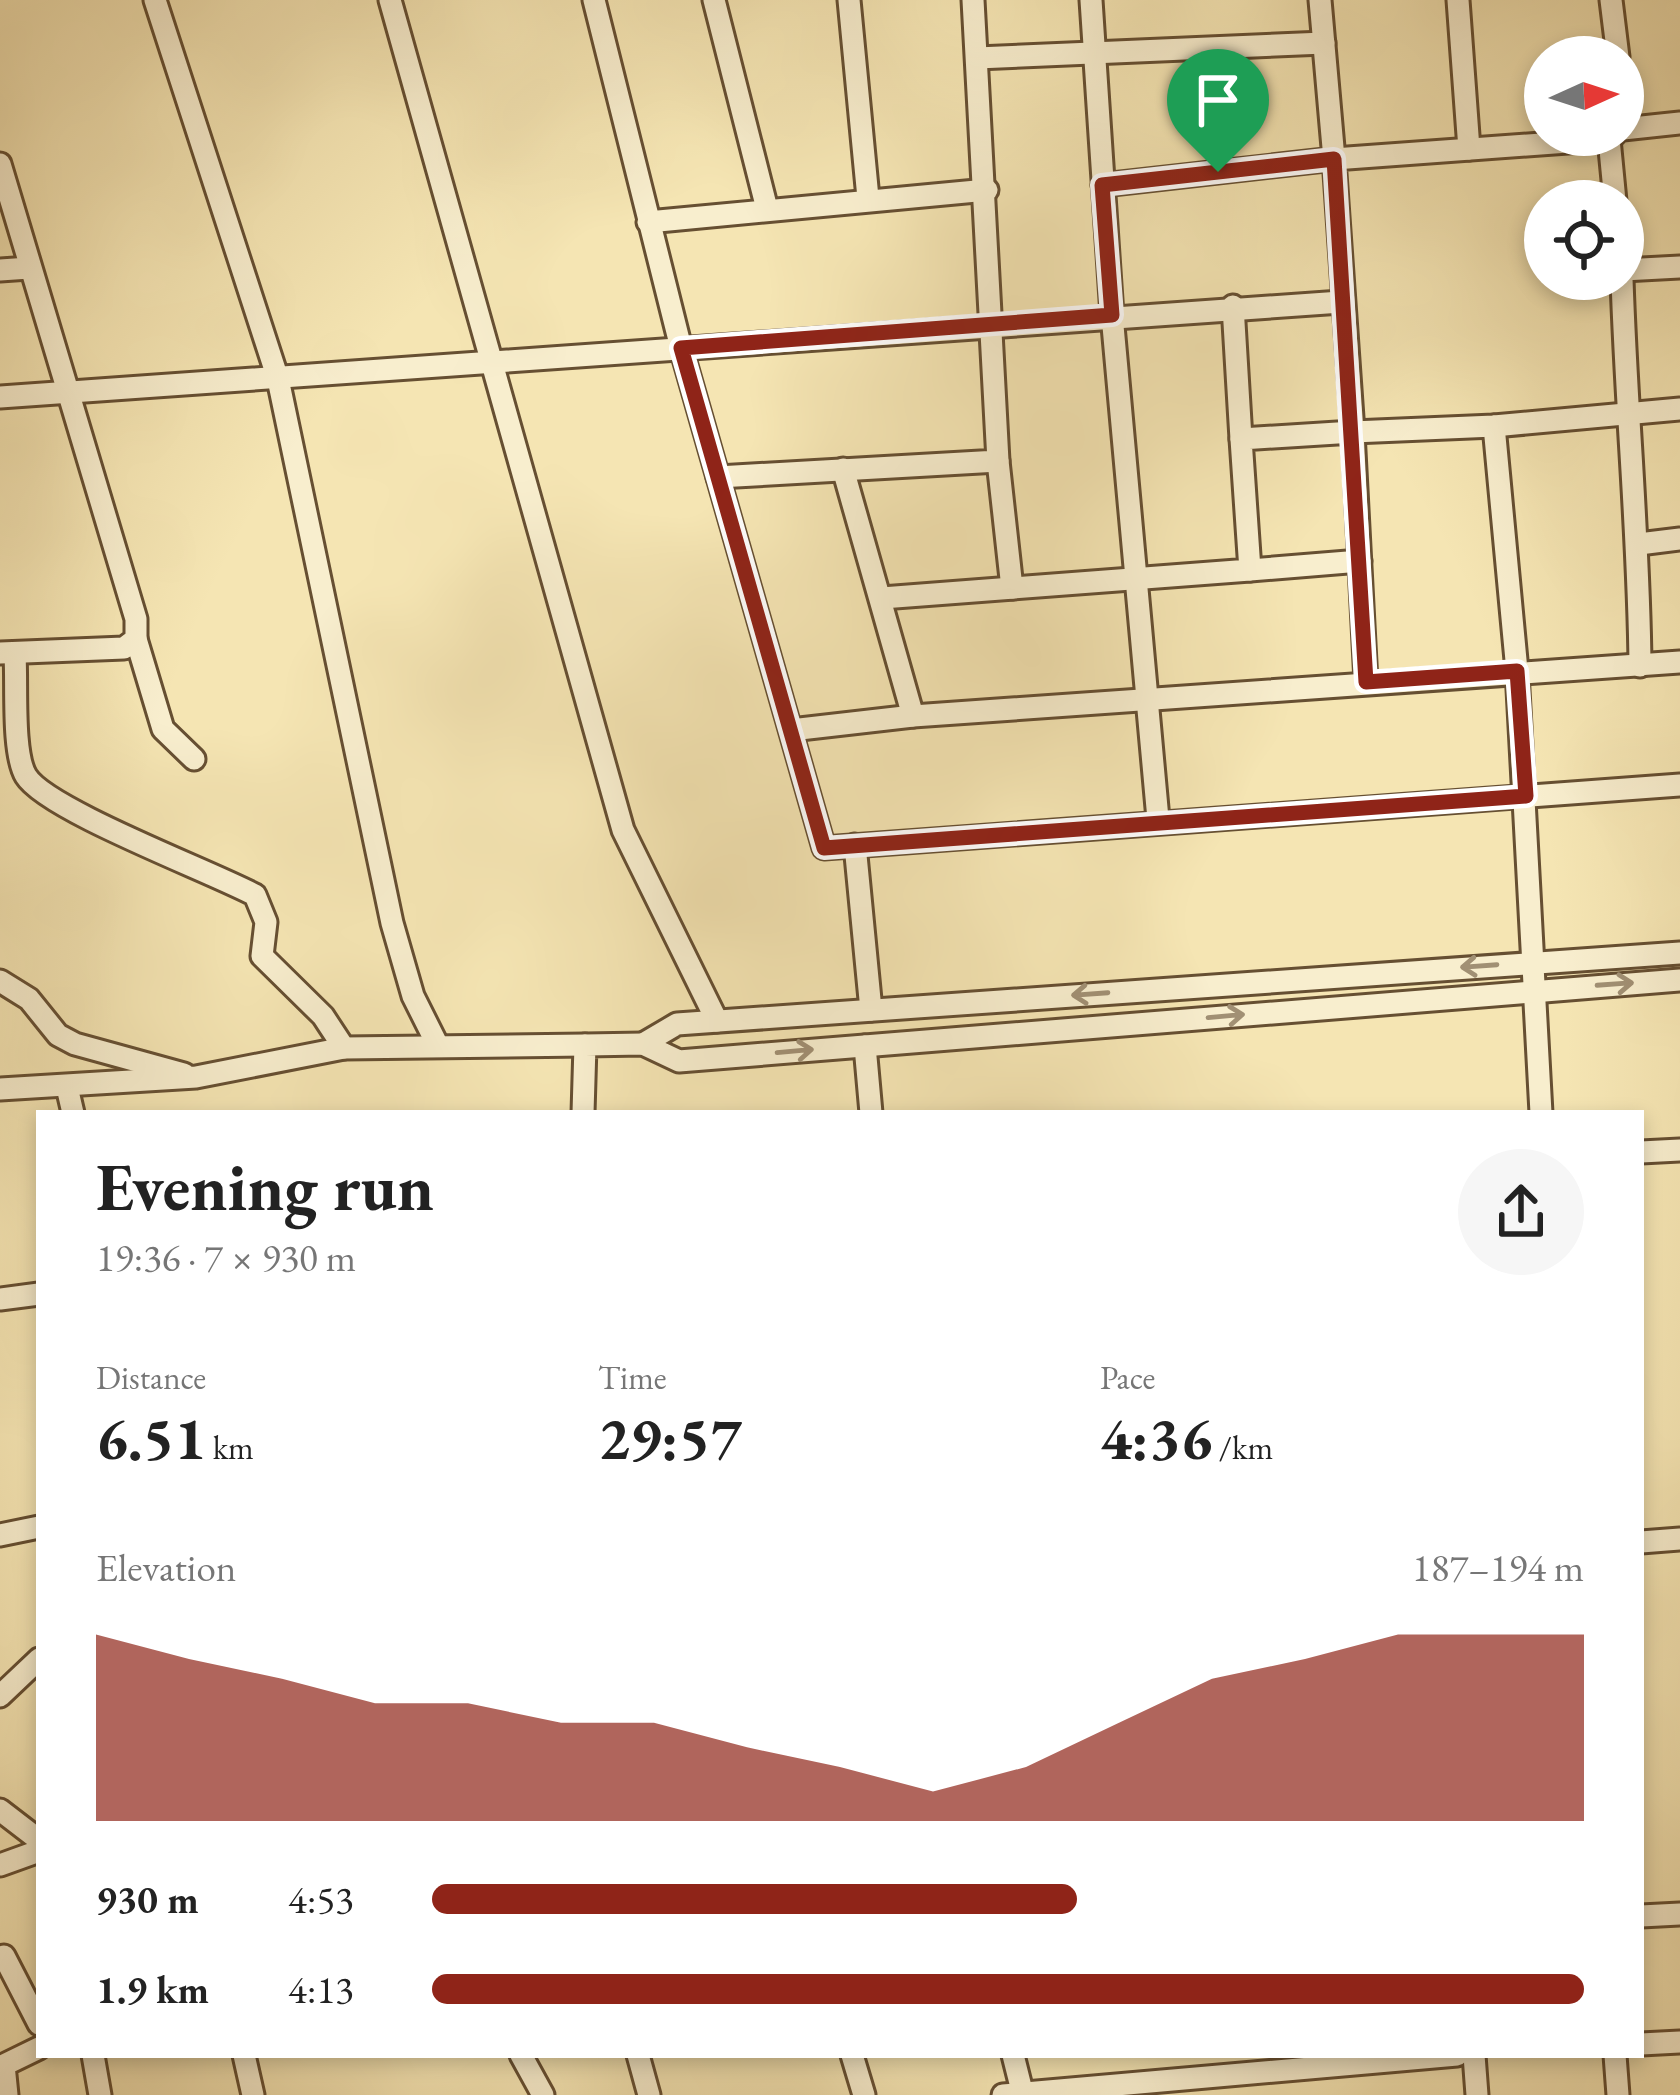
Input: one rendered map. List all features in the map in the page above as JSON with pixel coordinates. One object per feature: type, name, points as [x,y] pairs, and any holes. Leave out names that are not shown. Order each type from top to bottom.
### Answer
[{"type":"street","points":[[155,0],[278,379],[392,923],[413,996],[438,1046]]},
{"type":"street","points":[[390,0],[622,830],[717,1021]]},
{"type":"street","points":[[594,0],[681,348],[824,848],[1158,819],[1680,784]]},
{"type":"street","points":[[714,0],[767,209]]},
{"type":"street","points":[[850,0],[868,198]]},
{"type":"street","points":[[973,0],[987,190],[998,461],[1012,588]]},
{"type":"street","points":[[1091,0],[1133,578],[1158,819]]},
{"type":"street","points":[[1320,0],[1353,431],[1366,682]]},
{"type":"street","points":[[1458,0],[1469,148]]},
{"type":"street","points":[[1612,0],[1616,36]]},
{"type":"street","points":[[977,58],[1324,44]]},
{"type":"street","points":[[1644,126],[1680,123]]},
{"type":"street","points":[[1102,185],[1524,141]]},
{"type":"street","points":[[0,164],[136,619],[136,639],[164,729],[194,759]]},
{"type":"street","points":[[648,222],[987,190]]},
{"type":"street","points":[[1644,269],[1680,267]]},
{"type":"street","points":[[0,270],[29,268]]},
{"type":"street","points":[[1623,300],[1626,412],[1639,544],[1640,666]]},
{"type":"street","points":[[0,397],[1233,306],[1341,302]]},
{"type":"street","points":[[1233,306],[1250,570]]},
{"type":"street","points":[[1241,439],[1494,427],[1680,409]]},
{"type":"street","points":[[1494,427],[1526,796],[1541,1110]]},
{"type":"street","points":[[718,477],[998,461]]},
{"type":"street","points":[[843,469],[913,716]]},
{"type":"street","points":[[1639,544],[1680,539]]},
{"type":"street","points":[[882,598],[1360,560]]},
{"type":"street","points":[[136,639],[124,648],[8,655],[21,763],[28,780],[90,819],[255,895],[266,922],[262,956],[322,1016],[344,1048]]},
{"type":"street","points":[[790,730],[1147,698],[1680,662]]},
{"type":"street","points":[[855,845],[871,1010]]},
{"type":"street","points":[[644,1044],[677,1024],[1680,953]]},
{"type":"street","points":[[0,1089],[196,1077],[344,1048],[644,1044],[679,1061],[1680,980]]},
{"type":"street","points":[[0,981],[29,999],[58,1035],[75,1044],[196,1077]]},
{"type":"street","points":[[583,1110],[585,1045]]},
{"type":"street","points":[[865,1046],[872,1110]]},
{"type":"street","points":[[68,1087],[72,1110]]},
{"type":"street","points":[[1644,1152],[1680,1150]]},
{"type":"street","points":[[0,1299],[36,1294]]},
{"type":"street","points":[[0,1535],[36,1528]]},
{"type":"street","points":[[1644,1543],[1680,1539]]},
{"type":"street","points":[[0,1696],[36,1662]]},
{"type":"street","points":[[0,1810],[36,1838]]},
{"type":"street","points":[[0,1865],[36,1852]]},
{"type":"street","points":[[1644,1916],[1680,1915]]},
{"type":"street","points":[[4,1956],[36,2018]]},
{"type":"street","points":[[1644,2044],[1680,2042]]},
{"type":"street","points":[[8,2095],[4,2065],[36,2049]]},
{"type":"street","points":[[94,2058],[100,2095]]},
{"type":"street","points":[[245,2058],[253,2095]]},
{"type":"street","points":[[523,2058],[543,2095]]},
{"type":"street","points":[[639,2058],[649,2095]]},
{"type":"street","points":[[853,2058],[864,2095]]},
{"type":"street","points":[[1012,2058],[1016,2093],[1257,2062],[1371,2058]]},
{"type":"street","points":[[1143,2058],[1148,2079]]},
{"type":"street","points":[[1474,2058],[1477,2095]]},
{"type":"street","points":[[1616,2058],[1618,2095]]},
{"type":"route","points":[[1334,159],[1366,682],[1517,671],[1526,796],[1158,819],[824,848],[681,348],[1112,315],[1102,185],[1218,172],[1334,159]]}]
